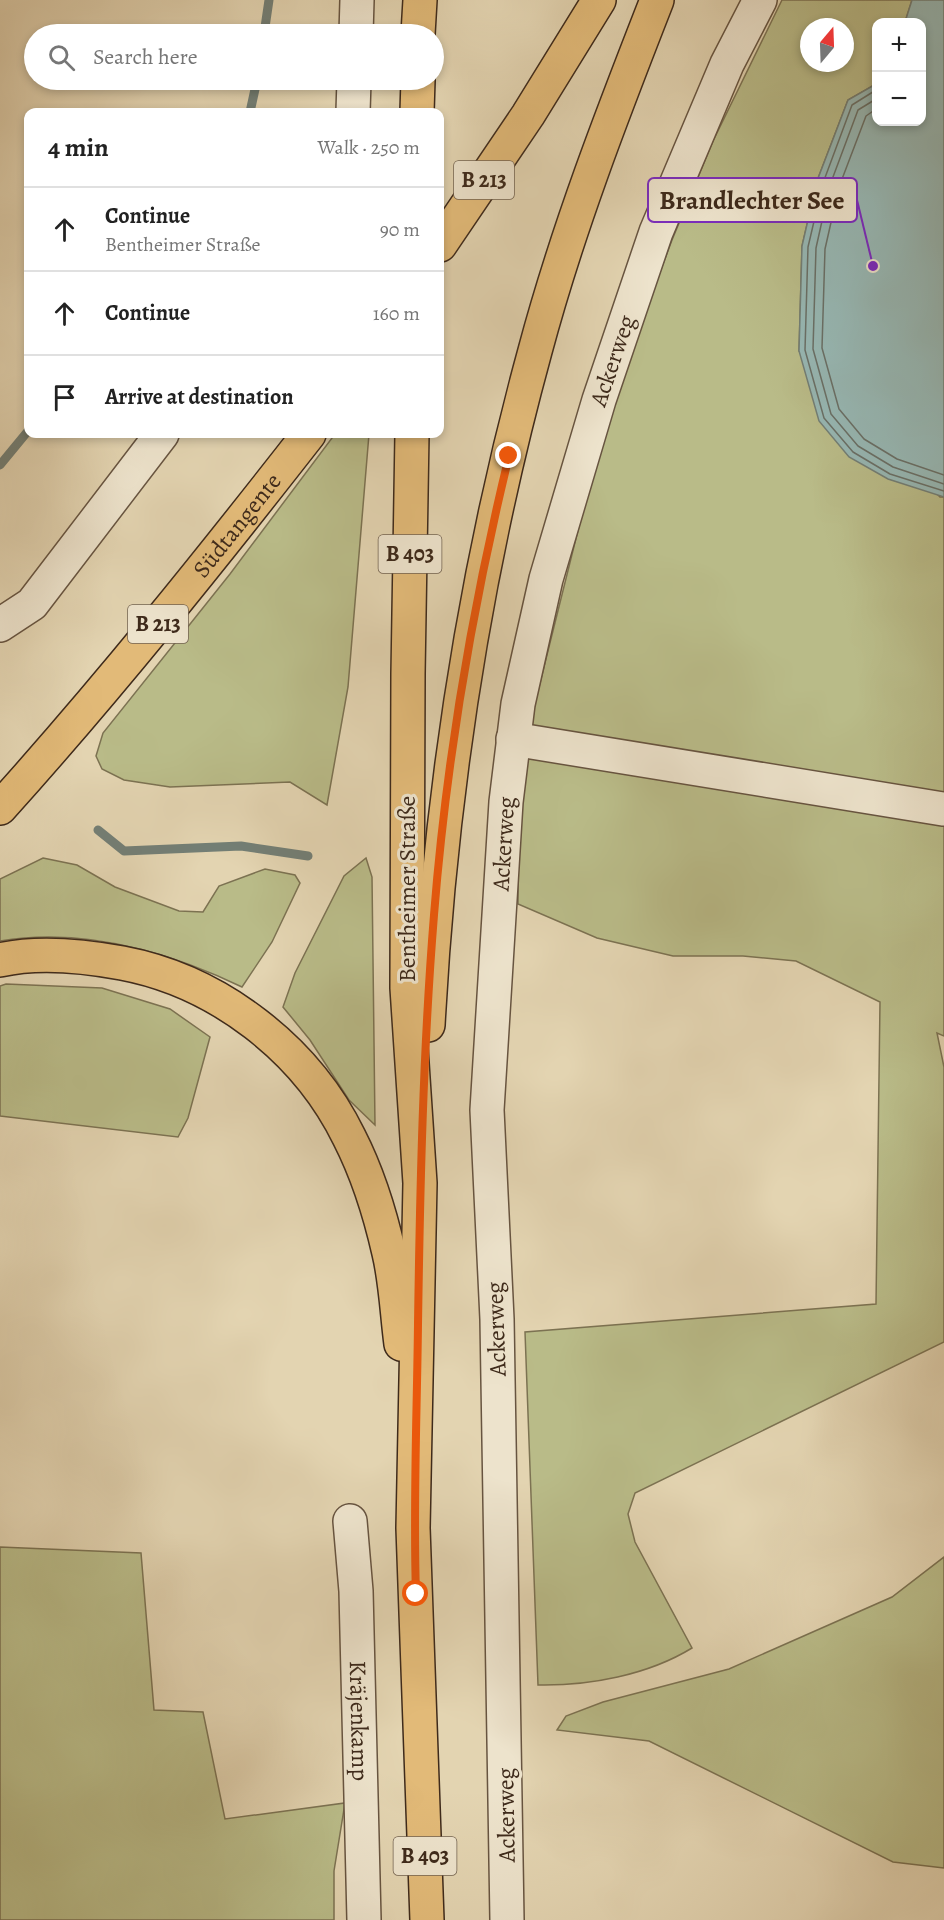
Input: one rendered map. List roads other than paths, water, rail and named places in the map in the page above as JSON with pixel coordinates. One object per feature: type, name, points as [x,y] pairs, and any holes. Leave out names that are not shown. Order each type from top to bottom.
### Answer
[{"type":"main road","points":[[419,24],[420,0]]},
{"type":"main road","name":"B 213","points":[[444,239],[528,115],[599,0]]},
{"type":"main road","points":[[420,1183],[434,914],[452,763],[478,599],[535,350],[592,166],[657,0]]},
{"type":"main road","points":[[417,108],[418,90]]},
{"type":"main road","name":"Südtangente","points":[[0,808],[67,734],[202,572],[306,438]]},
{"type":"main road","name":"Bentheimer Straße","points":[[412,438],[408,674],[407,988],[420,1183],[416,1470],[413,1528],[427,1920]]},
{"type":"main road","points":[[0,960],[54,956],[149,968],[182,981],[223,1002],[276,1041],[306,1072],[349,1136],[373,1193],[390,1256],[416,1470]]},
{"type":"street","points":[[356,24],[357,0]]},
{"type":"street","name":"Ackerweg","points":[[507,1920],[497,1331],[487,1110],[506,802],[513,739],[518,704],[546,579],[599,400],[656,232],[727,64],[760,0]]},
{"type":"street","points":[[353,108],[354,90]]},
{"type":"street","points":[[0,625],[32,604],[159,438]]},
{"type":"street","points":[[513,739],[943,809]]},
{"type":"street","name":"Kräjenkamp","points":[[350,1521],[356,1591],[364,1920]]},
{"type":"water","points":[[912,0],[944,0],[944,497],[888,479],[849,457],[819,421],[799,351],[802,246],[817,181],[848,100],[872,86],[872,126],[926,126],[926,18],[906,18]]},
{"type":"waterway","points":[[265,24],[269,0]]},
{"type":"waterway","points":[[251,108],[255,90]]},
{"type":"waterway","points":[[0,465],[24,436]]},
{"type":"waterway","points":[[98,830],[124,851],[241,846],[308,856]]},
{"type":"place","name":"Brandlechter See","points":[[873,266]]}]
